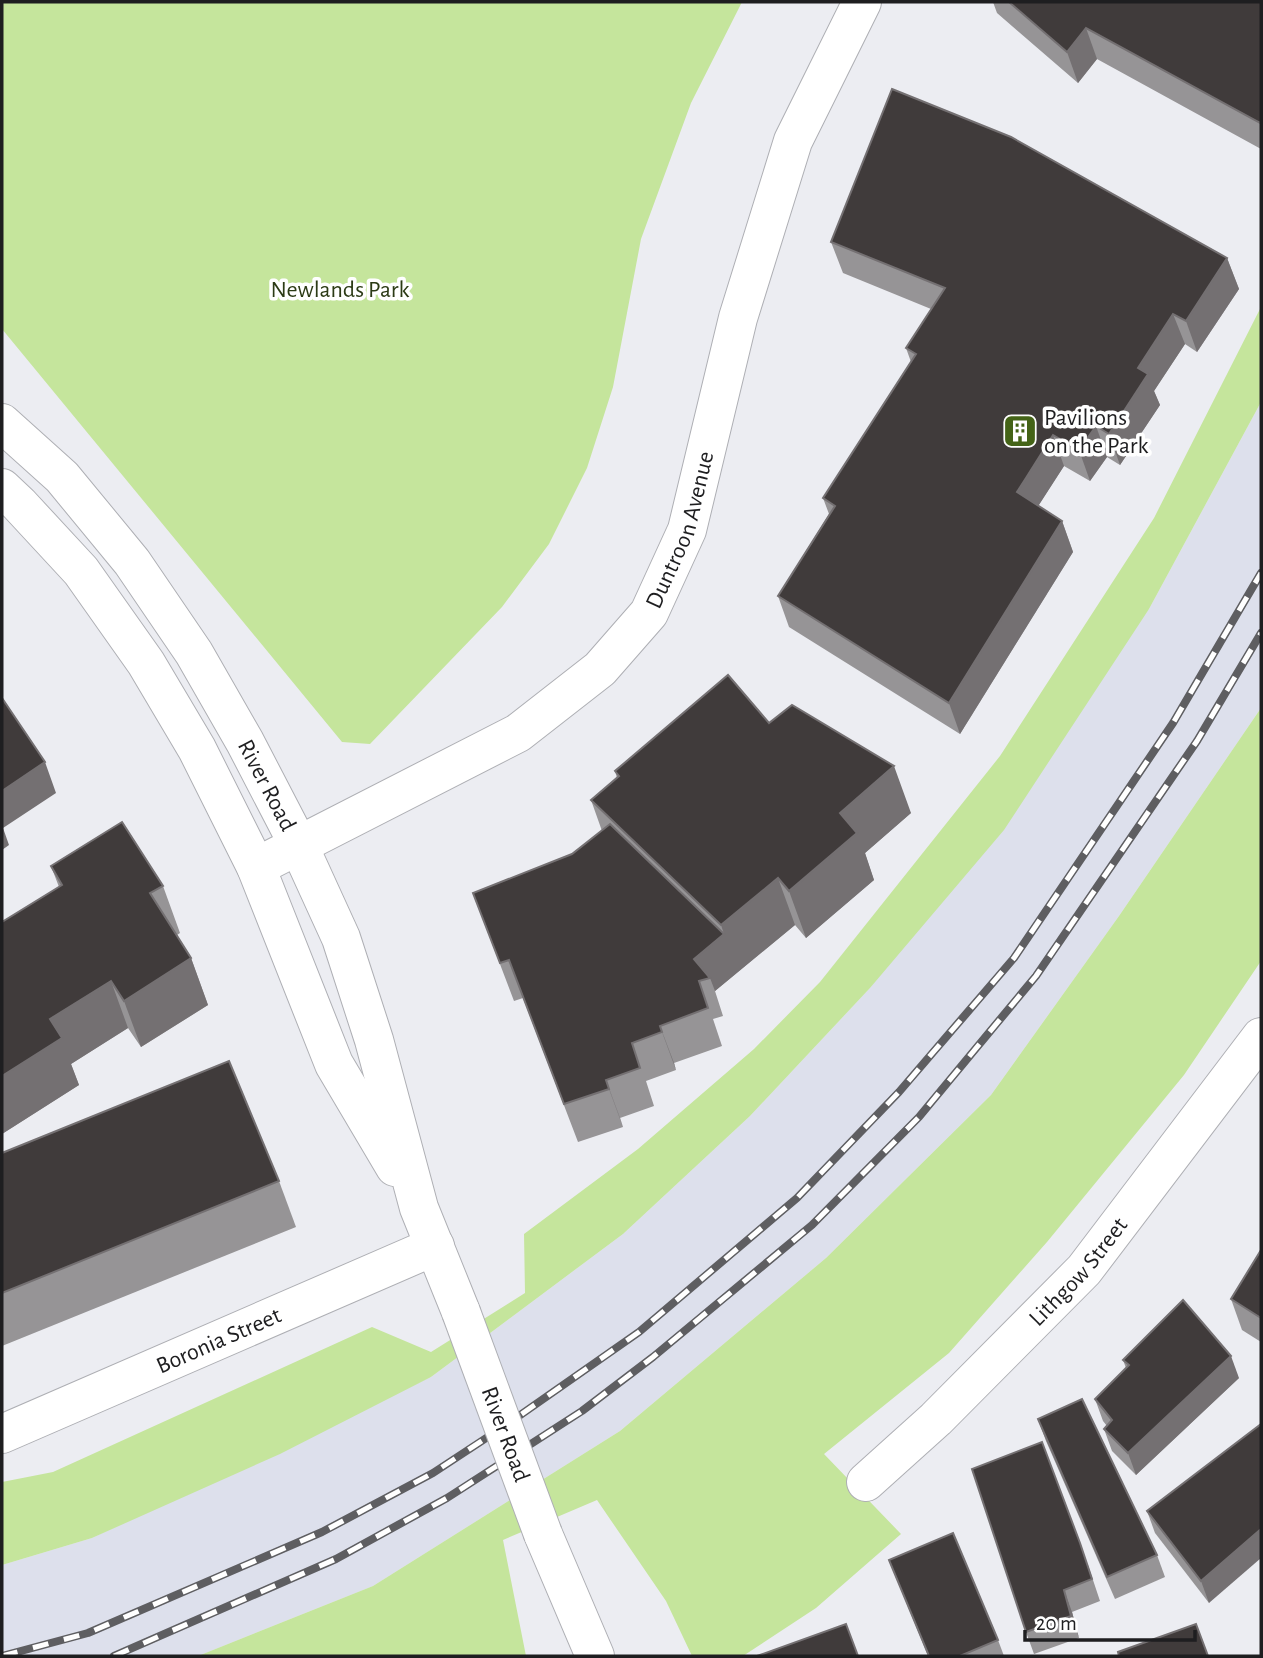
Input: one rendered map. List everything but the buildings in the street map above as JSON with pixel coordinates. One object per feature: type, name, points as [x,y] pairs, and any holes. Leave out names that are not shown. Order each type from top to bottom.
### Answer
[{"type":"main road","name":"Duntroon Avenue","points":[[256,867],[518,733],[600,669],[649,613],[687,530],[738,318],[793,141],[862,2]]},
{"type":"main road","name":"River Road","points":[[2,423],[62,477],[132,562],[194,653],[245,742],[299,846],[341,938],[374,1040],[419,1208]]},
{"type":"main road","name":"River Road","points":[[2,488],[82,570],[146,663],[197,750],[256,867],[334,1064],[419,1208],[461,1312],[543,1534],[596,1656]]},
{"type":"main road","name":"Lithgow Street","points":[[866,1482],[936,1419],[1084,1270],[1261,1037]]},
{"type":"main road","name":"Boronia Street","points":[[2,1434],[435,1246]]},
{"type":"shaded area","points":[[1261,402],[1261,708],[1119,916],[991,1095],[826,1258],[620,1431],[373,1586],[198,1656],[2,1656],[2,1565],[92,1538],[431,1377],[623,1234],[750,1116],[870,988],[1149,609]]},
{"type":"green space","name":"Newlands Park","points":[[2,2],[742,2],[691,103],[641,239],[613,387],[587,468],[549,544],[502,607],[370,744],[342,742],[2,329]]},
{"type":"green space","points":[[1261,307],[1261,402],[1149,609],[1004,830],[870,988],[750,1116],[623,1234],[431,1377],[280,1454],[92,1538],[2,1565],[2,1482],[53,1472],[372,1327],[431,1352],[525,1293],[524,1234],[638,1149],[754,1049],[820,982],[1000,756],[1154,518]]},
{"type":"green space","points":[[1261,708],[1261,961],[1184,1075],[1047,1242],[949,1353],[824,1454],[901,1534],[816,1608],[743,1656],[692,1656],[666,1601],[597,1500],[503,1540],[526,1656],[198,1656],[373,1586],[620,1431],[826,1258],[991,1095],[1119,916]]},
{"type":"railway","points":[[2,1656],[88,1633],[322,1532],[433,1473],[639,1332],[797,1198],[899,1092],[1014,958],[1173,723],[1261,573]]},
{"type":"railway","points":[[114,1656],[336,1559],[447,1498],[582,1411],[653,1357],[812,1225],[919,1117],[1036,976],[1197,741],[1261,633]]},
{"type":"place","name":"Pavilions on the Park","points":[[1020,431]]}]
